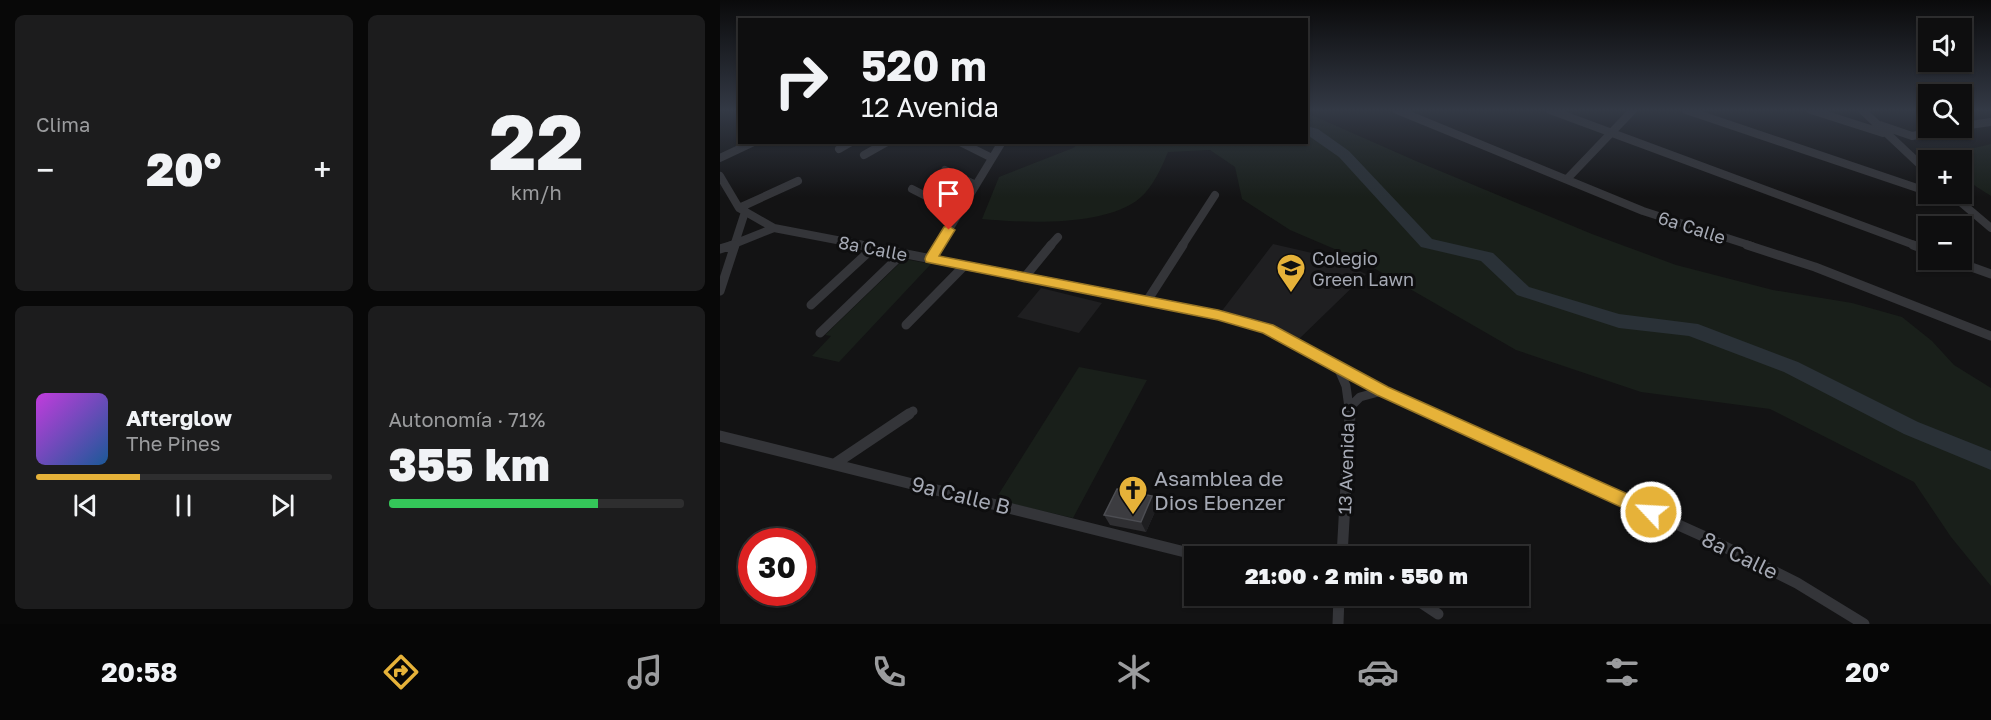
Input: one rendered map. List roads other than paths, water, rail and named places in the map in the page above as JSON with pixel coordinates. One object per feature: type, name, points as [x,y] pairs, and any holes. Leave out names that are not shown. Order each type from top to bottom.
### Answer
[{"type":"street","name":"6a Calle","points":[[1468,139],[1643,211],[1815,267],[1991,336]]},
{"type":"street","points":[[1566,179],[1604,139]]},
{"type":"street","points":[[1630,139],[1918,247]]},
{"type":"street","points":[[1772,139],[1918,189]]},
{"type":"street","points":[[1892,139],[1918,163]]},
{"type":"street","points":[[720,158],[750,144]]},
{"type":"street","points":[[839,149],[848,144]]},
{"type":"street","points":[[864,155],[883,144]]},
{"type":"street","points":[[964,144],[992,158]]},
{"type":"street","points":[[931,259],[1001,144]]},
{"type":"street","points":[[945,170],[976,184]]},
{"type":"street","name":"8a Calle","points":[[720,176],[722,188],[742,210],[774,228],[1218,315],[1268,329],[1382,391],[1703,536],[1797,583],[1864,624]]},
{"type":"street","points":[[720,291],[742,210],[798,181]]},
{"type":"street","points":[[912,189],[959,213]]},
{"type":"street","points":[[1147,301],[1215,195]]},
{"type":"street","points":[[1962,204],[1991,228]]},
{"type":"street","points":[[720,249],[733,246],[752,235],[774,228]]},
{"type":"street","points":[[1024,278],[1058,237]]},
{"type":"street","points":[[811,305],[873,248]]},
{"type":"street","points":[[820,333],[903,253]]},
{"type":"street","points":[[906,325],[964,266]]},
{"type":"street","points":[[1972,267],[1991,274]]},
{"type":"street","name":"13 Avenida C","points":[[1336,365],[1346,386],[1350,407],[1346,546]]},
{"type":"street","points":[[1350,407],[1355,400],[1367,393],[1382,391]]},
{"type":"street","points":[[836,463],[913,411]]},
{"type":"street","name":"9a Calle B","points":[[720,436],[836,463],[1184,552]]},
{"type":"street","points":[[1338,624],[1339,606]]},
{"type":"street","points":[[1426,606],[1438,614]]},
{"type":"waterway","points":[[1323,139],[1344,154],[1427,243],[1487,257],[1523,291],[1619,321],[1691,329],[1791,367],[1911,428],[1991,461]]},
{"type":"place","name":"Colegio Green Lawn","points":[[1291,294]]},
{"type":"place","name":"Asamblea de Dios Ebenzer","points":[[1133,516]]}]
